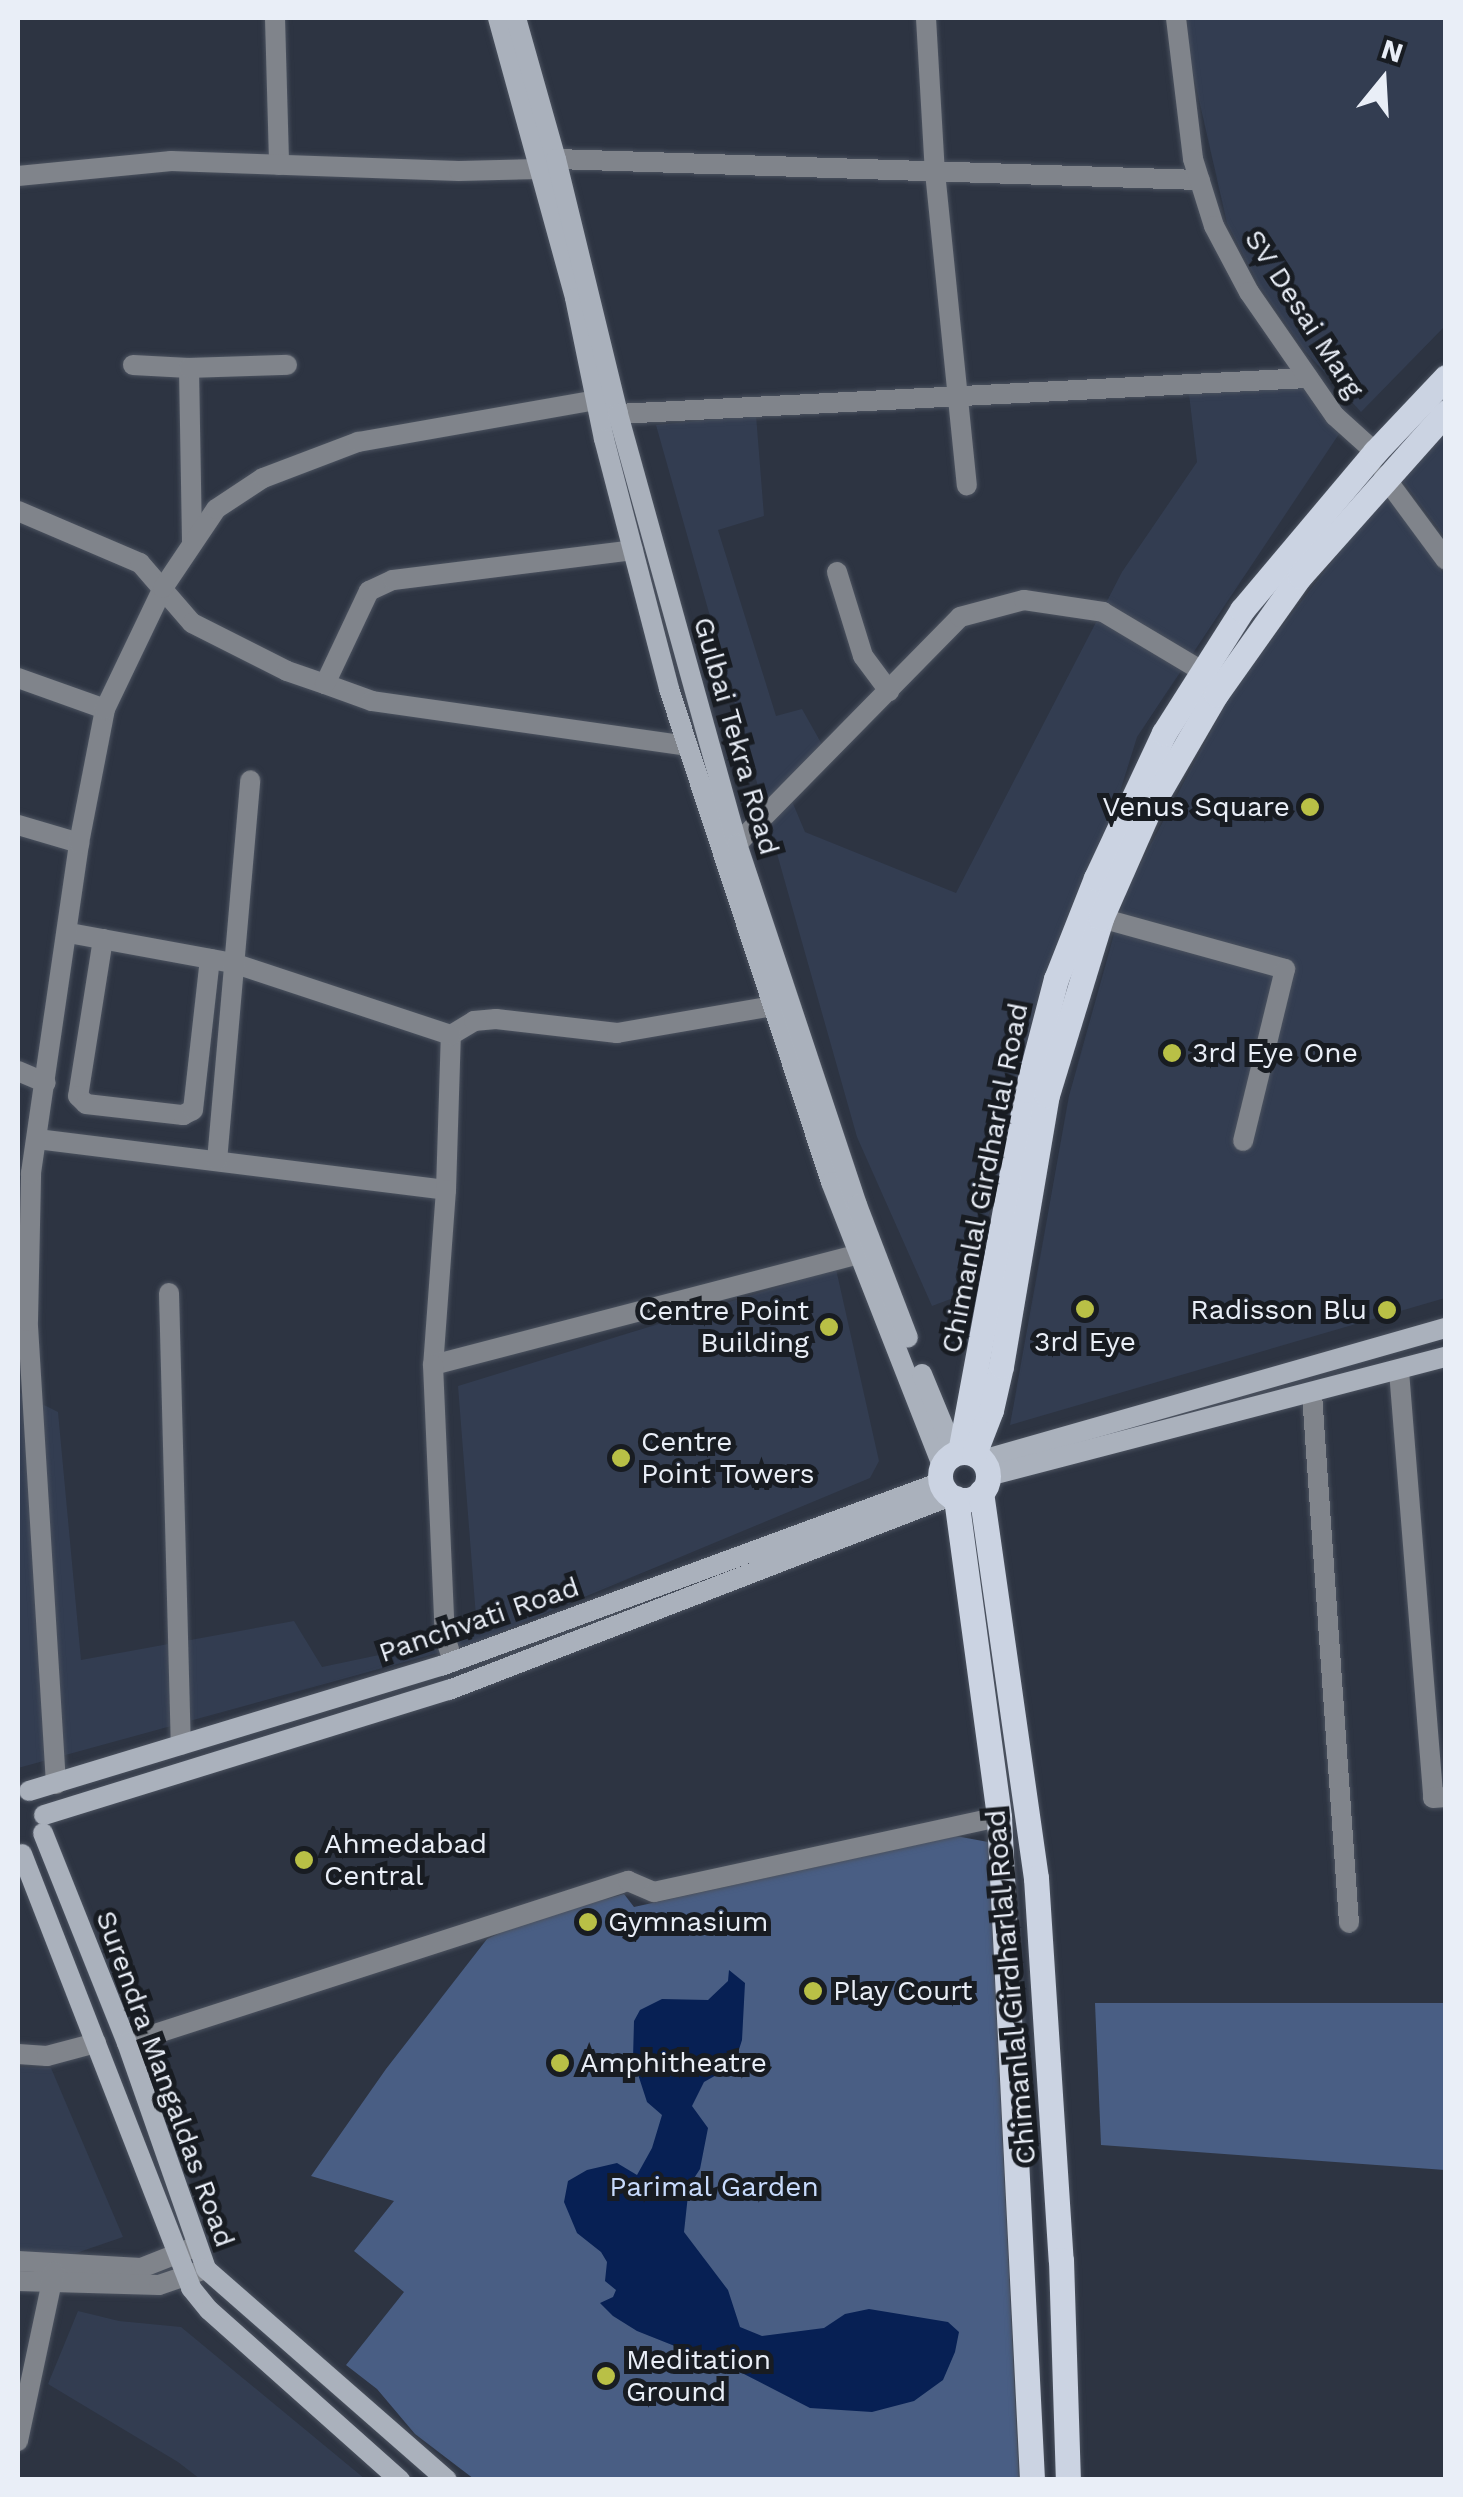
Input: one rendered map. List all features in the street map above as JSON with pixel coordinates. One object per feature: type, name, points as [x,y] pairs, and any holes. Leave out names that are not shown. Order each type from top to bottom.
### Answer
[{"type":"main road","name":"Gulbai Tekra Road","points":[[498,18],[548,164],[737,844],[856,1205],[963,1473]]},
{"type":"main road","name":"Gulbai Tekra Road","points":[[516,18],[596,400],[688,746],[831,1182],[898,1350],[963,1473]]},
{"type":"main road","name":"Chimanlal Girdharlal Road","points":[[1068,2480],[1060,2240],[1036,1878],[963,1473],[991,1410],[1001,1366],[1047,1095],[1101,918],[1148,809],[1216,694],[1379,464],[1446,377]]},
{"type":"main road","name":"Chimanlal Girdharlal Road","points":[[1032,2480],[999,1817],[963,1473],[1027,1090],[1056,979],[1132,797],[1202,670],[1242,610],[1379,464],[1446,412]]},
{"type":"main road","points":[[963,1473],[1446,1328]]},
{"type":"main road","points":[[963,1473],[1312,1394],[1446,1357]]},
{"type":"main road","name":"Panchvati Road","points":[[23,1789],[56,1784],[453,1662],[963,1473]]},
{"type":"main road","name":"Panchvati Road","points":[[44,1824],[449,1690],[963,1473]]},
{"type":"main road","name":"Surendra Mangaldas Road","points":[[23,1789],[44,1824],[206,2269],[447,2480]]},
{"type":"main road","points":[[20,1855],[44,1824]]},
{"type":"main road","name":"Surendra Mangaldas Road","points":[[20,1855],[185,2276],[209,2310],[394,2478]]},
{"type":"street","points":[[275,18],[278,165]]},
{"type":"street","points":[[926,18],[935,172],[966,485]]},
{"type":"street","name":"SV Desai Marg","points":[[1176,18],[1183,98],[1214,226],[1249,292],[1334,416],[1379,464],[1446,560]]},
{"type":"street","points":[[18,176],[170,162],[458,171],[548,164],[1200,180]]},
{"type":"street","points":[[134,365],[288,365]]},
{"type":"street","points":[[189,368],[192,544]]},
{"type":"street","points":[[618,414],[1308,378]]},
{"type":"street","points":[[56,1784],[27,1467],[23,1278],[31,1173],[69,933],[79,843],[105,709],[163,588],[192,544],[216,509],[262,478],[358,442],[596,400]]},
{"type":"street","points":[[18,511],[140,562],[192,623],[287,671],[372,700],[688,746]]},
{"type":"street","points":[[325,684],[369,591],[393,580],[633,550]]},
{"type":"street","points":[[838,572],[862,656],[889,690]]},
{"type":"street","points":[[737,844],[960,617],[1024,600],[1103,612],[1202,670]]},
{"type":"street","points":[[18,678],[105,709]]},
{"type":"street","points":[[218,1162],[250,780]]},
{"type":"street","points":[[18,825],[79,843]]},
{"type":"street","points":[[1101,918],[1285,969],[1243,1140]]},
{"type":"street","points":[[69,933],[232,963],[451,1035],[474,1021],[496,1019],[617,1033],[774,1006]]},
{"type":"street","points":[[103,939],[78,1096],[86,1104],[183,1115],[193,1110],[210,959]]},
{"type":"street","points":[[451,1035],[446,1190],[433,1365],[445,1637],[453,1662]]},
{"type":"street","points":[[18,1070],[46,1083]]},
{"type":"street","points":[[37,1139],[446,1190]]},
{"type":"street","points":[[433,1365],[860,1254]]},
{"type":"street","points":[[169,1293],[181,1745]]},
{"type":"street","points":[[1399,1371],[1434,1798],[1446,1797]]},
{"type":"street","points":[[1312,1394],[1349,1923]]},
{"type":"street","points":[[127,2044],[628,1881],[654,1892],[999,1817]]},
{"type":"street","points":[[18,2054],[47,2056],[96,2043]]},
{"type":"street","points":[[18,2281],[142,2268],[198,2246]]},
{"type":"street","points":[[18,2261],[54,2275],[159,2285],[206,2269]]},
{"type":"street","points":[[18,2441],[54,2275]]},
{"type":"shaded area","points":[[1187,18],[1445,18],[1445,326],[1361,412],[1305,351],[1259,285],[1227,223],[1190,60]]},
{"type":"shaded area","points":[[1304,382],[1341,431],[1137,737],[964,1294],[932,1306],[857,1137],[656,425],[756,415],[764,516],[718,530],[776,716],[802,709],[824,748],[786,787],[805,832],[956,893],[1122,572],[1197,462],[1189,394]]},
{"type":"shaded area","points":[[1445,434],[1445,537],[1402,480]]},
{"type":"shaded area","points":[[1385,493],[1445,576],[1445,1298],[1010,1425],[1069,1096],[1126,891],[1233,690]]},
{"type":"shaded area","points":[[836,1269],[879,1461],[870,1478],[474,1643],[18,1768],[18,1392],[58,1412],[81,1660],[294,1621],[322,1667],[436,1643],[476,1617],[458,1386]]},
{"type":"shaded area","points":[[729,1970],[745,1983],[742,2040],[734,2065],[704,2082],[692,2106],[708,2128],[700,2169],[689,2186],[684,2232],[728,2290],[740,2327],[762,2336],[824,2328],[845,2314],[869,2309],[948,2322],[959,2332],[943,2380],[914,2401],[872,2412],[810,2408],[740,2372],[637,2331],[600,2303],[613,2297],[616,2290],[605,2281],[607,2262],[601,2252],[577,2233],[564,2202],[568,2181],[587,2170],[617,2163],[637,2175],[652,2148],[662,2115],[647,2102],[633,2059],[634,2021],[640,2010],[662,1999],[708,2000],[728,1981]]},
{"type":"shaded area","points":[[18,2067],[51,2068],[123,2237],[56,2260],[18,2258]]},
{"type":"shaded area","points":[[78,2311],[119,2321],[181,2327],[365,2479],[200,2479],[48,2384]]},
{"type":"green space","name":"Parimal Garden","points":[[956,1836],[988,1842],[1019,2479],[474,2479],[415,2434],[377,2389],[346,2365],[404,2292],[354,2251],[394,2201],[311,2176],[386,2069],[487,1939],[523,1922],[624,1894],[634,1907]]},
{"type":"green space","points":[[1095,2003],[1445,2003],[1445,2170],[1101,2145]]},
{"type":"place","name":"Venus Square","points":[[1310,807]]},
{"type":"place","name":"3rd Eye One","points":[[1172,1053]]},
{"type":"place","name":"3rd Eye","points":[[1085,1309]]},
{"type":"place","name":"Radisson Blu","points":[[1387,1310]]},
{"type":"place","name":"Centre Point Building","points":[[829,1327]]},
{"type":"place","name":"Centre Point Towers","points":[[621,1458]]},
{"type":"place","name":"Ahmedabad Central","points":[[304,1860]]},
{"type":"place","name":"Gymnasium","points":[[588,1922]]},
{"type":"place","name":"Play Court","points":[[813,1991]]},
{"type":"place","name":"Amphitheatre","points":[[560,2063]]},
{"type":"place","name":"Meditation Ground","points":[[606,2376]]}]
